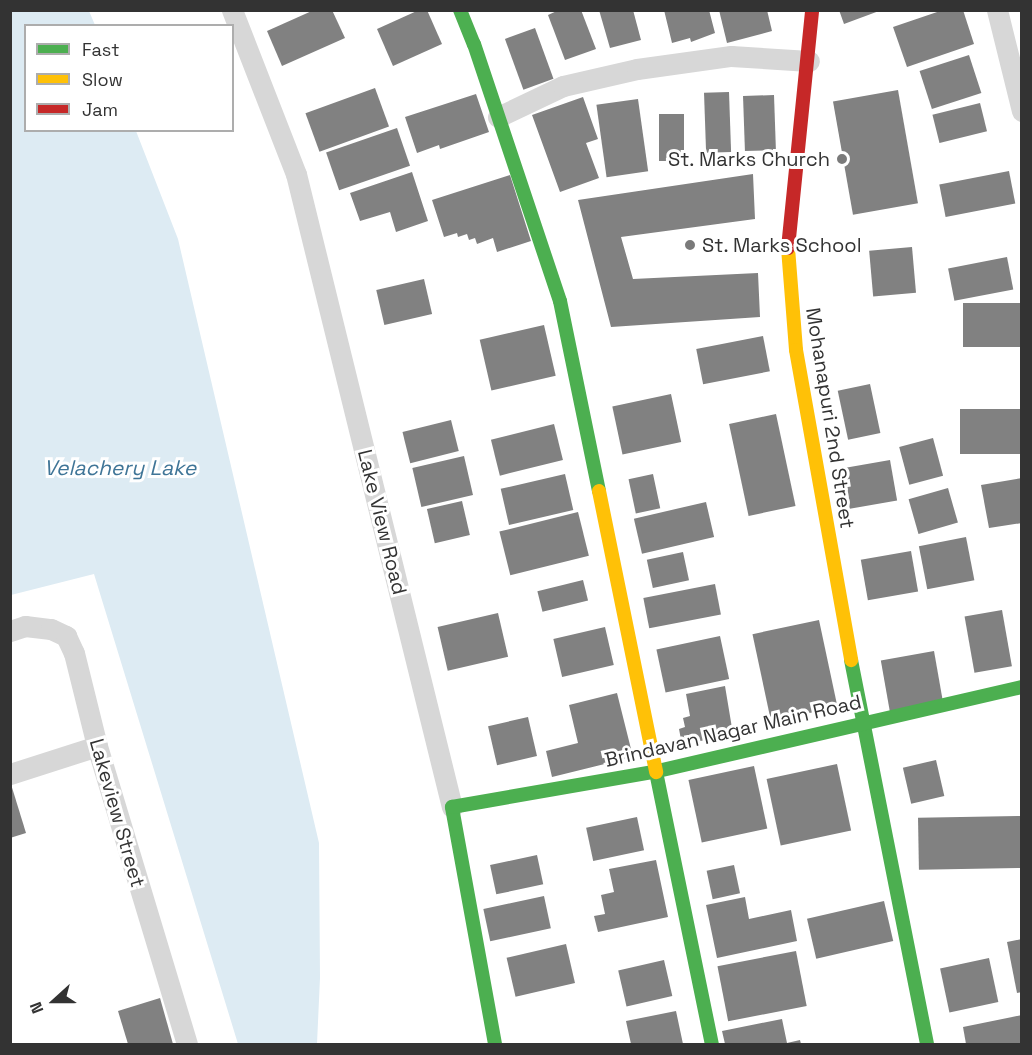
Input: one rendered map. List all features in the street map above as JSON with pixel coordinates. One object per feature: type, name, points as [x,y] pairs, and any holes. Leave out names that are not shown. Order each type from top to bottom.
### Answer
[{"type":"street","name":"Lake View Road","points":[[232,10],[296,174],[452,807],[495,1044]]},
{"type":"street","points":[[460,10],[560,301],[658,771],[712,1044]]},
{"type":"street","name":"Mohanapuri 2nd Street","points":[[812,10],[809,61],[788,251],[793,317],[798,361],[862,722],[927,1044]]},
{"type":"street","points":[[997,10],[1022,111]]},
{"type":"street","points":[[498,117],[563,86],[637,69],[731,56],[809,61]]},
{"type":"street","name":"Lakeview Street","points":[[10,631],[25,626],[51,629],[66,636],[74,654],[97,746],[187,1044]]},
{"type":"street","name":"Brindavan Nagar Main Road","points":[[452,807],[658,771],[862,722],[1022,687]]},
{"type":"street","points":[[10,774],[97,746]]},
{"type":"water","name":"Velachery Lake","points":[[10,11],[89,11],[95,24],[24,24],[24,132],[136,132],[178,239],[319,843],[320,978],[317,1044],[238,1044],[94,574],[11,595]]},
{"type":"building","points":[[314,10],[332,10],[345,38],[282,66],[267,31]]},
{"type":"building","points":[[419,10],[427,10],[442,44],[393,66],[377,29]]},
{"type":"building","points":[[559,10],[581,10],[596,49],[565,60],[548,15]]},
{"type":"building","points":[[599,10],[633,10],[641,40],[610,48]]},
{"type":"building","points":[[664,10],[709,10],[715,33],[691,42],[690,38],[672,43]]},
{"type":"building","points":[[719,10],[767,10],[772,31],[727,43]]},
{"type":"building","points":[[839,10],[879,10],[879,11],[844,24]]},
{"type":"building","points":[[943,10],[963,10],[974,44],[907,67],[893,27]]},
{"type":"building","points":[[535,28],[553,79],[523,90],[505,39]]},
{"type":"building","points":[[969,55],[981,93],[932,109],[920,71]]},
{"type":"building","points":[[375,88],[389,127],[319,152],[305,113]]},
{"type":"building","points":[[898,90],[918,203],[853,215],[833,101]]},
{"type":"building","points":[[729,92],[731,152],[706,153],[704,93]]},
{"type":"building","points":[[476,94],[489,132],[440,149],[439,145],[417,153],[405,117]]},
{"type":"building","points":[[774,95],[776,150],[745,151],[743,96]]},
{"type":"building","points":[[583,97],[598,139],[586,143],[599,178],[560,192],[532,115]]},
{"type":"building","points":[[638,99],[648,171],[607,177],[596,105]]},
{"type":"building","points":[[980,103],[987,131],[939,143],[932,115]]},
{"type":"building","points":[[659,114],[684,114],[684,161],[659,161]]},
{"type":"building","points":[[397,128],[410,166],[339,190],[326,152]]},
{"type":"building","points":[[1009,171],[1015,203],[946,217],[939,185]]},
{"type":"building","points":[[412,172],[428,221],[396,232],[390,212],[360,221],[350,193]]},
{"type":"building","points":[[753,174],[755,219],[621,237],[633,279],[758,273],[760,317],[611,327],[578,200]]},
{"type":"building","points":[[510,175],[531,241],[497,252],[493,238],[477,244],[475,238],[469,240],[467,234],[458,237],[457,233],[444,237],[432,200]]},
{"type":"building","points":[[912,247],[916,293],[873,297],[869,251]]},
{"type":"building","points":[[1007,257],[1013,289],[954,301],[948,268]]},
{"type":"building","points":[[424,279],[432,314],[384,325],[376,290]]},
{"type":"building","points":[[963,303],[1022,303],[1022,347],[963,347]]},
{"type":"building","points":[[544,325],[556,376],[491,391],[480,340]]},
{"type":"building","points":[[763,336],[770,371],[703,384],[696,349]]},
{"type":"building","points":[[870,384],[880,433],[848,440],[838,391]]},
{"type":"building","points":[[671,394],[681,442],[622,454],[612,406]]},
{"type":"building","points":[[960,409],[1022,409],[1022,454],[960,454]]},
{"type":"building","points":[[776,414],[796,506],[749,516],[729,424]]},
{"type":"building","points":[[451,420],[459,451],[410,463],[402,432]]},
{"type":"building","points":[[554,424],[563,460],[500,476],[491,440]]},
{"type":"building","points":[[933,438],[943,476],[909,485],[899,447]]},
{"type":"building","points":[[464,456],[473,495],[421,507],[412,468]]},
{"type":"building","points":[[890,460],[897,500],[850,509],[843,468]]},
{"type":"building","points":[[565,474],[573,510],[509,525],[501,489]]},
{"type":"building","points":[[653,474],[660,508],[636,513],[629,479]]},
{"type":"building","points":[[1022,478],[1022,523],[989,528],[981,485]]},
{"type":"building","points":[[948,488],[958,523],[919,534],[909,499]]},
{"type":"building","points":[[462,501],[470,535],[435,543],[427,509]]},
{"type":"building","points":[[706,502],[714,537],[642,554],[634,519]]},
{"type":"building","points":[[578,512],[589,556],[510,575],[499,532]]},
{"type":"building","points":[[966,537],[974,580],[927,589],[919,546]]},
{"type":"building","points":[[911,551],[918,591],[868,600],[861,560]]},
{"type":"building","points":[[683,552],[689,580],[653,588],[647,560]]},
{"type":"building","points":[[583,580],[588,600],[542,612],[537,591]]},
{"type":"building","points":[[715,584],[721,614],[649,628],[643,598]]},
{"type":"building","points":[[1002,610],[1012,666],[974,673],[965,617]]},
{"type":"building","points":[[498,613],[508,657],[448,671],[438,627]]},
{"type":"building","points":[[819,620],[838,707],[771,721],[752,634]]},
{"type":"building","points":[[605,627],[614,665],[562,677],[553,639]]},
{"type":"building","points":[[720,636],[729,679],[666,693],[656,650]]},
{"type":"building","points":[[934,651],[943,704],[890,714],[881,660]]},
{"type":"building","points":[[725,686],[733,734],[682,745],[679,729],[685,727],[683,718],[690,716],[686,694]]},
{"type":"building","points":[[617,693],[633,757],[552,777],[546,751],[578,743],[569,705]]},
{"type":"building","points":[[528,717],[537,756],[497,765],[488,726]]},
{"type":"building","points":[[936,760],[944,796],[911,804],[903,768]]},
{"type":"building","points":[[837,764],[851,831],[781,845],[767,779]]},
{"type":"building","points":[[754,766],[767,829],[702,843],[688,780]]},
{"type":"building","points":[[10,781],[26,833],[10,838]]},
{"type":"building","points":[[1021,816],[1022,868],[919,870],[918,818]]},
{"type":"building","points":[[637,817],[644,850],[593,861],[586,828]]},
{"type":"building","points":[[537,855],[543,884],[496,894],[490,865]]},
{"type":"building","points":[[656,860],[668,917],[598,932],[594,916],[605,914],[601,895],[614,892],[609,869]]},
{"type":"building","points":[[734,865],[740,893],[713,899],[707,871]]},
{"type":"building","points":[[544,896],[551,928],[490,941],[483,909]]},
{"type":"building","points":[[745,897],[749,919],[791,910],[797,941],[717,958],[706,905]]},
{"type":"building","points":[[884,901],[893,941],[816,959],[807,919]]},
{"type":"building","points":[[1022,939],[1022,992],[1017,993],[1007,942]]},
{"type":"building","points":[[566,944],[575,983],[516,997],[507,958]]},
{"type":"building","points":[[796,951],[807,1006],[728,1021],[717,966]]},
{"type":"building","points":[[989,958],[998,1002],[949,1012],[940,968]]},
{"type":"building","points":[[664,960],[672,996],[627,1007],[618,971]]},
{"type":"building","points":[[160,998],[173,1044],[128,1044],[118,1011]]},
{"type":"building","points":[[676,1011],[683,1044],[631,1044],[626,1021]]},
{"type":"building","points":[[1022,1015],[1022,1044],[966,1044],[963,1027]]},
{"type":"building","points":[[782,1019],[787,1043],[800,1040],[801,1044],[725,1044],[722,1031]]},
{"type":"traffic: fast","points":[[460,10],[474,44],[560,301],[599,491]]},
{"type":"traffic: fast","points":[[851,660],[927,1044]]},
{"type":"traffic: fast","points":[[495,1044],[452,807],[658,771],[1022,687]]},
{"type":"traffic: fast","points":[[656,772],[712,1044]]},
{"type":"traffic: slow","points":[[788,248],[796,350],[851,660]]},
{"type":"traffic: slow","points":[[599,491],[656,772]]},
{"type":"traffic: jam","points":[[788,248],[812,10]]},
{"type":"place","name":"St. Marks Church","points":[[842,159]]},
{"type":"place","name":"St. Marks School","points":[[690,245]]}]
